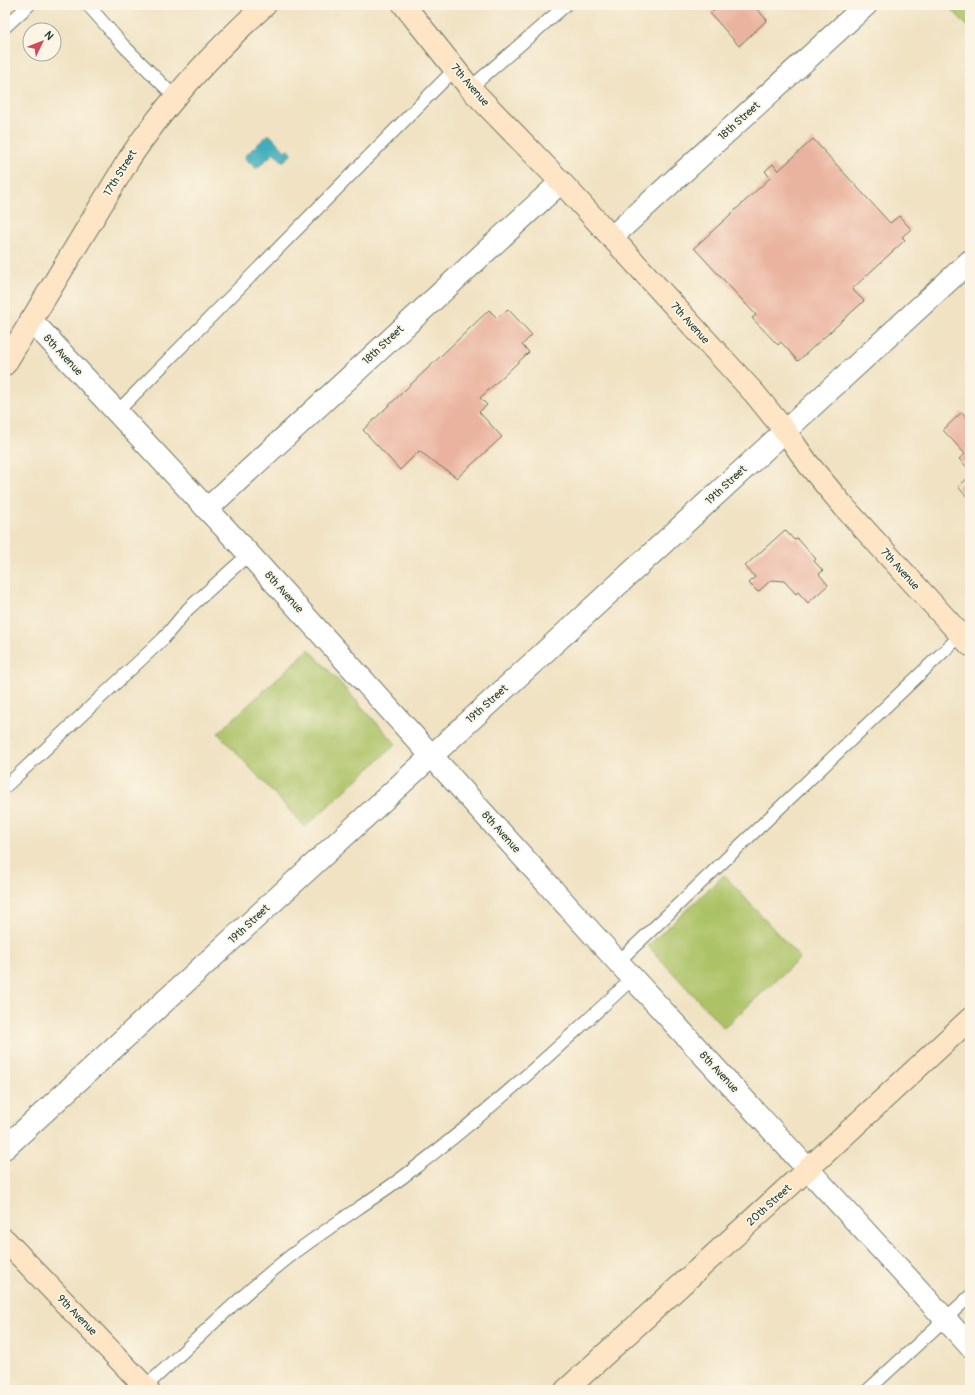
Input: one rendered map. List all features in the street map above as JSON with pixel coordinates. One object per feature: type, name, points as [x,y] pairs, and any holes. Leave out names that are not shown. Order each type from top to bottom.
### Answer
[{"type":"street","name":"17th Street","points":[[5,364],[148,130],[174,97],[240,27],[266,5]]},
{"type":"street","name":"7th Avenue","points":[[404,5],[470,88],[561,182],[755,394],[785,431],[809,465],[845,508],[965,640]]},
{"type":"street","name":"18th Street","points":[[612,237],[866,5]]},
{"type":"street","name":"18th Street","points":[[206,509],[561,182]]},
{"type":"street","name":"19th Street","points":[[5,1148],[970,261]]},
{"type":"street","name":"8th Avenue","points":[[31,320],[116,413],[249,554],[618,962],[970,1346]]},
{"type":"street","name":"20th Street","points":[[566,1390],[970,1019]]},
{"type":"street","name":"9th Avenue","points":[[5,1240],[147,1388]]},
{"type":"lane","points":[[5,27],[29,5]]},
{"type":"lane","points":[[88,5],[123,45],[174,97]]},
{"type":"lane","points":[[470,88],[566,5]]},
{"type":"lane","points":[[116,413],[455,69]]},
{"type":"lane","points":[[5,787],[163,639],[188,609],[249,554]]},
{"type":"lane","points":[[618,962],[965,640]]},
{"type":"lane","points":[[147,1388],[247,1294],[293,1254],[403,1177],[470,1123],[546,1060],[633,978]]},
{"type":"lane","points":[[868,1390],[970,1296]]},
{"type":"green space","points":[[948,5],[970,5],[970,29]]},
{"type":"green space","points":[[309,649],[396,744],[305,827],[218,733]]},
{"type":"green space","points":[[724,875],[800,958],[724,1028],[648,946]]},
{"type":"water","points":[[268,135],[270,135],[285,151],[288,149],[292,154],[282,161],[274,153],[257,168],[255,168],[245,158],[246,155]]},
{"type":"building","points":[[719,5],[753,5],[767,20],[739,46],[710,13]]},
{"type":"building","points":[[813,139],[890,223],[899,216],[911,229],[902,237],[905,240],[852,289],[864,301],[798,361],[781,342],[778,345],[752,318],[756,315],[694,248],[770,178],[765,171],[773,164],[778,171]]},
{"type":"building","points":[[508,309],[532,335],[522,345],[529,352],[480,398],[487,405],[479,412],[502,437],[457,478],[419,451],[400,470],[363,430],[489,310],[497,318]]},
{"type":"building","points":[[962,412],[970,421],[970,470],[959,459],[965,454],[943,430]]},
{"type":"building","points":[[970,476],[970,500],[958,487]]},
{"type":"building","points":[[785,530],[794,540],[797,538],[816,559],[814,561],[823,571],[819,574],[828,585],[808,603],[798,592],[796,594],[784,581],[771,580],[758,592],[749,583],[755,577],[745,566]]}]
